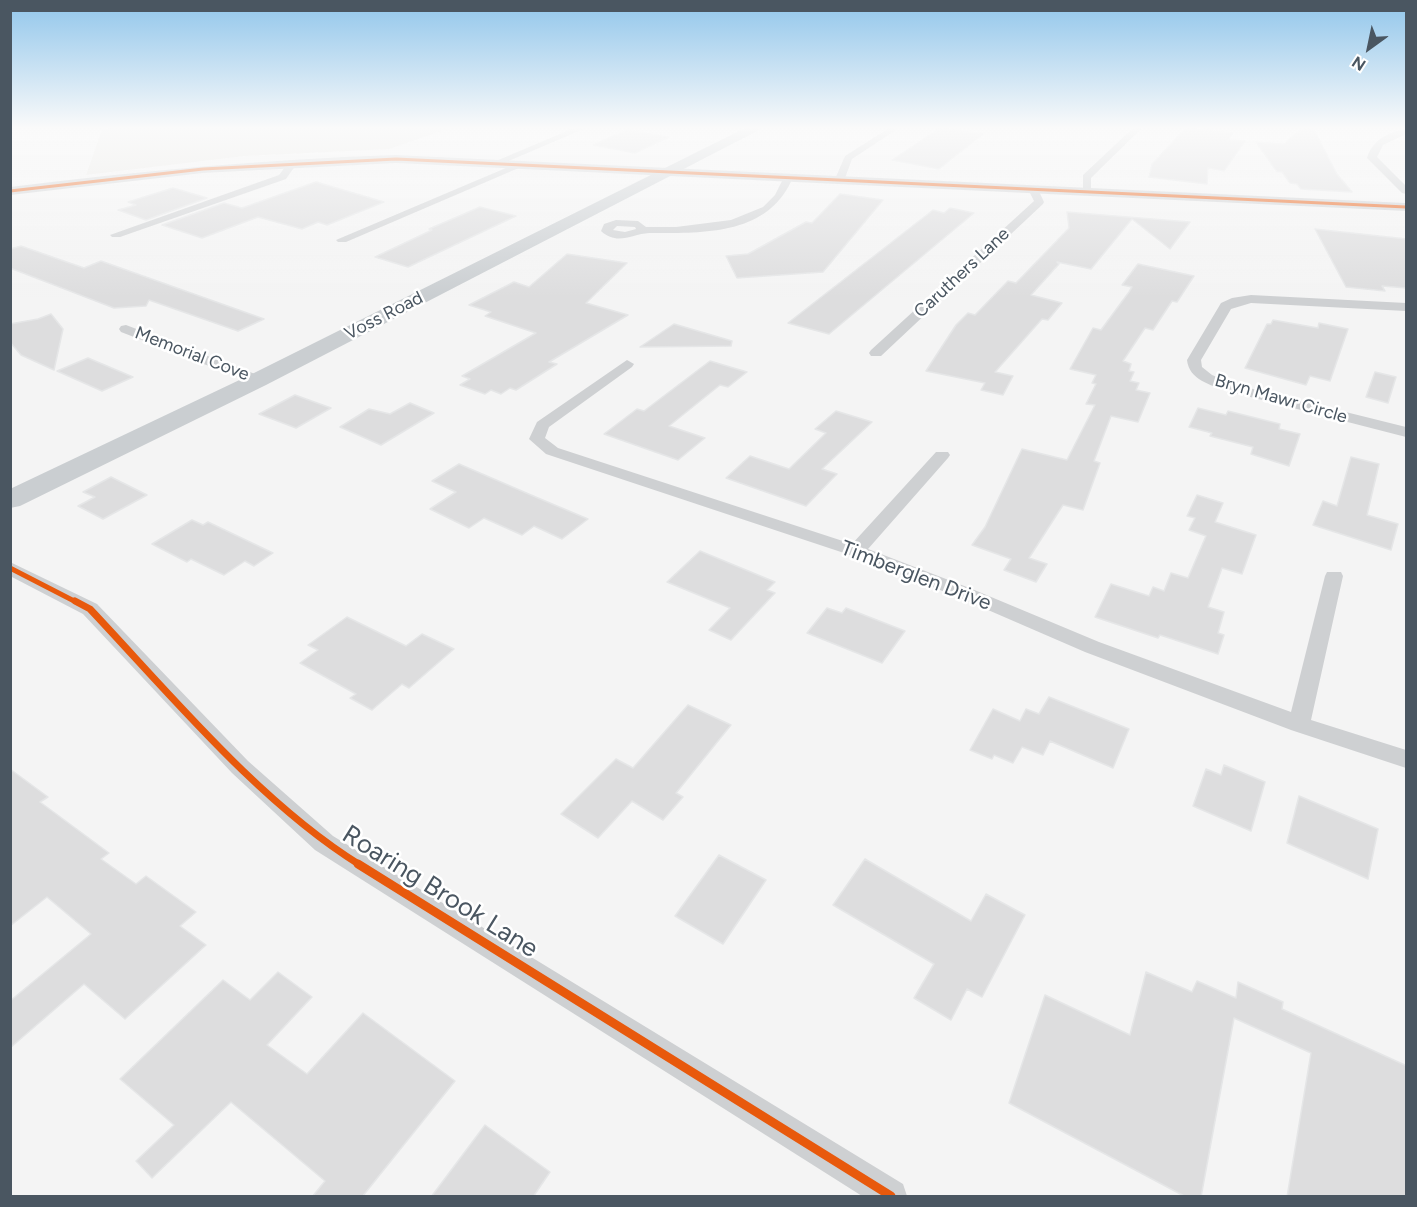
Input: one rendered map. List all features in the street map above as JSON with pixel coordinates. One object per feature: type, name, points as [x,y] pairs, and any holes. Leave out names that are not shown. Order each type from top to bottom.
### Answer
[{"type":"main road","name":"Voss Road","points":[[10,500],[246,375],[625,184]]},
{"type":"main road","name":"Voss Road","points":[[10,477],[246,375],[647,184]]},
{"type":"street","points":[[10,191],[68,184]]},
{"type":"street","points":[[116,235],[260,184]]},
{"type":"street","points":[[342,240],[475,184]]},
{"type":"street","points":[[642,230],[696,229],[743,220],[772,204],[784,184]]},
{"type":"street","points":[[943,184],[1407,207]]},
{"type":"street","points":[[1087,184],[1087,191]]},
{"type":"street","name":"Caruthers Lane","points":[[876,353],[1039,202],[1034,189]]},
{"type":"street","name":"Bryn Mawr Circle","points":[[1407,307],[1251,299],[1236,301],[1226,306],[1194,360],[1195,369],[1207,378],[1232,388],[1407,432]]},
{"type":"street","name":"Memorial Cove","points":[[126,329],[246,375]]},
{"type":"street","name":"Timberglen Drive","points":[[627,364],[542,425],[537,439],[552,452],[856,551],[965,593],[1092,647],[1299,724],[1407,759]]},
{"type":"street","points":[[856,551],[942,455]]},
{"type":"street","name":"Roaring Brook Lane","points":[[10,568],[90,609],[240,767],[324,843],[891,1197]]},
{"type":"street","points":[[1299,724],[1334,576]]},
{"type":"building","points":[[309,184],[324,184],[384,202],[327,225],[318,222],[302,229],[258,217],[202,238],[162,225],[224,203],[242,208]]},
{"type":"building","points":[[1297,184],[1346,184],[1352,192],[1301,189]]},
{"type":"building","points":[[173,188],[207,198],[146,220],[118,210],[136,205],[128,202]]},
{"type":"building","points":[[840,194],[883,200],[823,272],[737,278],[726,256],[748,254],[806,222],[812,223]]},
{"type":"building","points":[[480,207],[516,216],[408,267],[375,257],[432,230],[429,229]]},
{"type":"building","points":[[950,208],[974,213],[829,334],[788,323],[933,210],[944,213]]},
{"type":"building","points":[[1067,212],[1190,222],[1170,249],[1132,219],[1091,269],[1057,262],[1059,264],[1031,295],[1062,303],[1048,320],[1042,319],[995,372],[1013,376],[1003,395],[981,390],[985,383],[926,371],[956,325],[968,313],[975,315],[1008,281],[1016,283],[1069,228]]},
{"type":"building","points":[[1315,229],[1407,239],[1407,288],[1382,286],[1385,291],[1346,287]]},
{"type":"building","points":[[21,246],[84,268],[101,261],[264,319],[238,331],[149,300],[146,306],[114,308],[10,268],[10,249]]},
{"type":"building","points":[[567,254],[627,263],[586,303],[628,315],[549,362],[557,364],[516,390],[510,388],[501,394],[491,390],[485,394],[460,385],[470,379],[462,376],[536,333],[485,316],[491,312],[469,305],[514,282],[529,287]]},
{"type":"building","points":[[1138,264],[1194,276],[1177,302],[1172,301],[1153,330],[1145,328],[1123,361],[1131,364],[1129,371],[1134,372],[1130,381],[1139,383],[1136,390],[1150,393],[1138,422],[1111,416],[1094,461],[1100,463],[1083,510],[1063,505],[1029,558],[1047,564],[1036,582],[1004,570],[1011,559],[972,545],[985,527],[1022,449],[1067,460],[1095,405],[1086,404],[1096,384],[1092,383],[1096,375],[1070,369],[1093,328],[1101,330],[1129,292],[1132,287],[1122,285]]},
{"type":"building","points":[[51,314],[63,329],[54,370],[21,355],[10,342],[10,324]]},
{"type":"building","points":[[1273,320],[1318,328],[1319,323],[1348,329],[1330,381],[1310,376],[1306,385],[1245,368],[1267,324],[1271,324]]},
{"type":"building","points":[[674,324],[732,341],[731,346],[640,347]]},
{"type":"building","points":[[88,358],[133,377],[102,391],[57,371]]},
{"type":"building","points":[[710,361],[747,372],[728,387],[720,385],[669,426],[705,438],[678,460],[604,434],[637,409],[644,411]]},
{"type":"building","points":[[1375,372],[1396,377],[1388,403],[1366,397]]},
{"type":"building","points":[[295,395],[331,408],[296,428],[259,414]]},
{"type":"building","points":[[410,403],[434,413],[381,445],[340,427],[369,409],[390,414]]},
{"type":"building","points":[[1198,408],[1226,415],[1228,411],[1280,424],[1279,429],[1300,434],[1289,466],[1251,454],[1253,447],[1210,436],[1212,433],[1189,427]]},
{"type":"building","points":[[836,411],[872,422],[822,469],[837,474],[806,506],[726,478],[750,456],[789,469],[826,433],[815,429]]},
{"type":"building","points":[[1351,457],[1379,464],[1367,515],[1398,524],[1391,550],[1313,525],[1323,501],[1337,506]]},
{"type":"building","points":[[459,464],[588,519],[562,539],[534,526],[522,535],[484,518],[469,528],[430,509],[456,492],[432,481]]},
{"type":"building","points":[[111,477],[147,495],[103,519],[78,506],[95,497],[83,492]]},
{"type":"building","points":[[1197,495],[1223,503],[1215,522],[1256,535],[1242,574],[1222,568],[1208,607],[1224,612],[1218,633],[1224,635],[1218,654],[1160,635],[1158,638],[1095,617],[1111,584],[1149,596],[1153,587],[1164,591],[1171,573],[1188,578],[1206,536],[1189,530],[1195,518],[1187,516]]},
{"type":"building","points":[[192,520],[203,525],[208,522],[273,553],[254,566],[245,561],[224,575],[191,559],[187,562],[152,544]]},
{"type":"building","points":[[700,551],[775,582],[767,590],[775,593],[731,640],[709,630],[730,608],[667,582]]},
{"type":"building","points":[[827,608],[842,613],[846,608],[905,631],[882,663],[807,633]]},
{"type":"building","points":[[347,617],[406,646],[422,634],[454,649],[409,688],[402,684],[372,710],[350,698],[356,694],[300,663],[318,650],[308,645]]},
{"type":"building","points":[[1049,697],[1129,729],[1113,768],[1050,741],[1043,755],[1022,747],[1013,763],[994,755],[992,759],[970,750],[993,709],[1020,721],[1026,709],[1039,714]]},
{"type":"building","points":[[688,705],[731,725],[676,793],[683,797],[663,820],[632,801],[598,838],[561,814],[616,759],[633,768]]},
{"type":"building","points":[[1224,765],[1265,782],[1251,831],[1193,806],[1206,769],[1221,775]]},
{"type":"building","points":[[10,769],[48,797],[40,802],[109,853],[101,859],[136,884],[146,876],[196,912],[180,926],[206,945],[125,1019],[84,984],[10,1048],[10,1001],[91,934],[47,897],[10,926]]},
{"type":"building","points":[[1299,796],[1378,829],[1368,879],[1287,843]]},
{"type":"building","points":[[719,855],[766,880],[723,944],[675,916]]},
{"type":"building","points":[[865,859],[971,921],[986,894],[1025,915],[982,997],[967,989],[951,1020],[914,998],[934,964],[833,905]]},
{"type":"building","points":[[278,972],[312,997],[267,1045],[307,1074],[363,1013],[455,1081],[362,1197],[312,1197],[325,1181],[231,1102],[152,1178],[136,1161],[174,1125],[120,1079],[223,980],[250,1000]]},
{"type":"building","points":[[1146,972],[1192,992],[1197,981],[1236,998],[1238,982],[1283,1002],[1282,1009],[1407,1066],[1407,1197],[1287,1197],[1311,1053],[1234,1018],[1201,1197],[1186,1197],[1009,1103],[1045,995],[1130,1035]]},
{"type":"building","points":[[485,1125],[550,1172],[533,1197],[431,1197]]},
{"type":"cycle path","points":[[10,191],[63,184]]},
{"type":"cycle path","points":[[929,184],[1406,207]]},
{"type":"cycle path","points":[[10,568],[90,609],[240,767],[324,843],[891,1196]]}]
